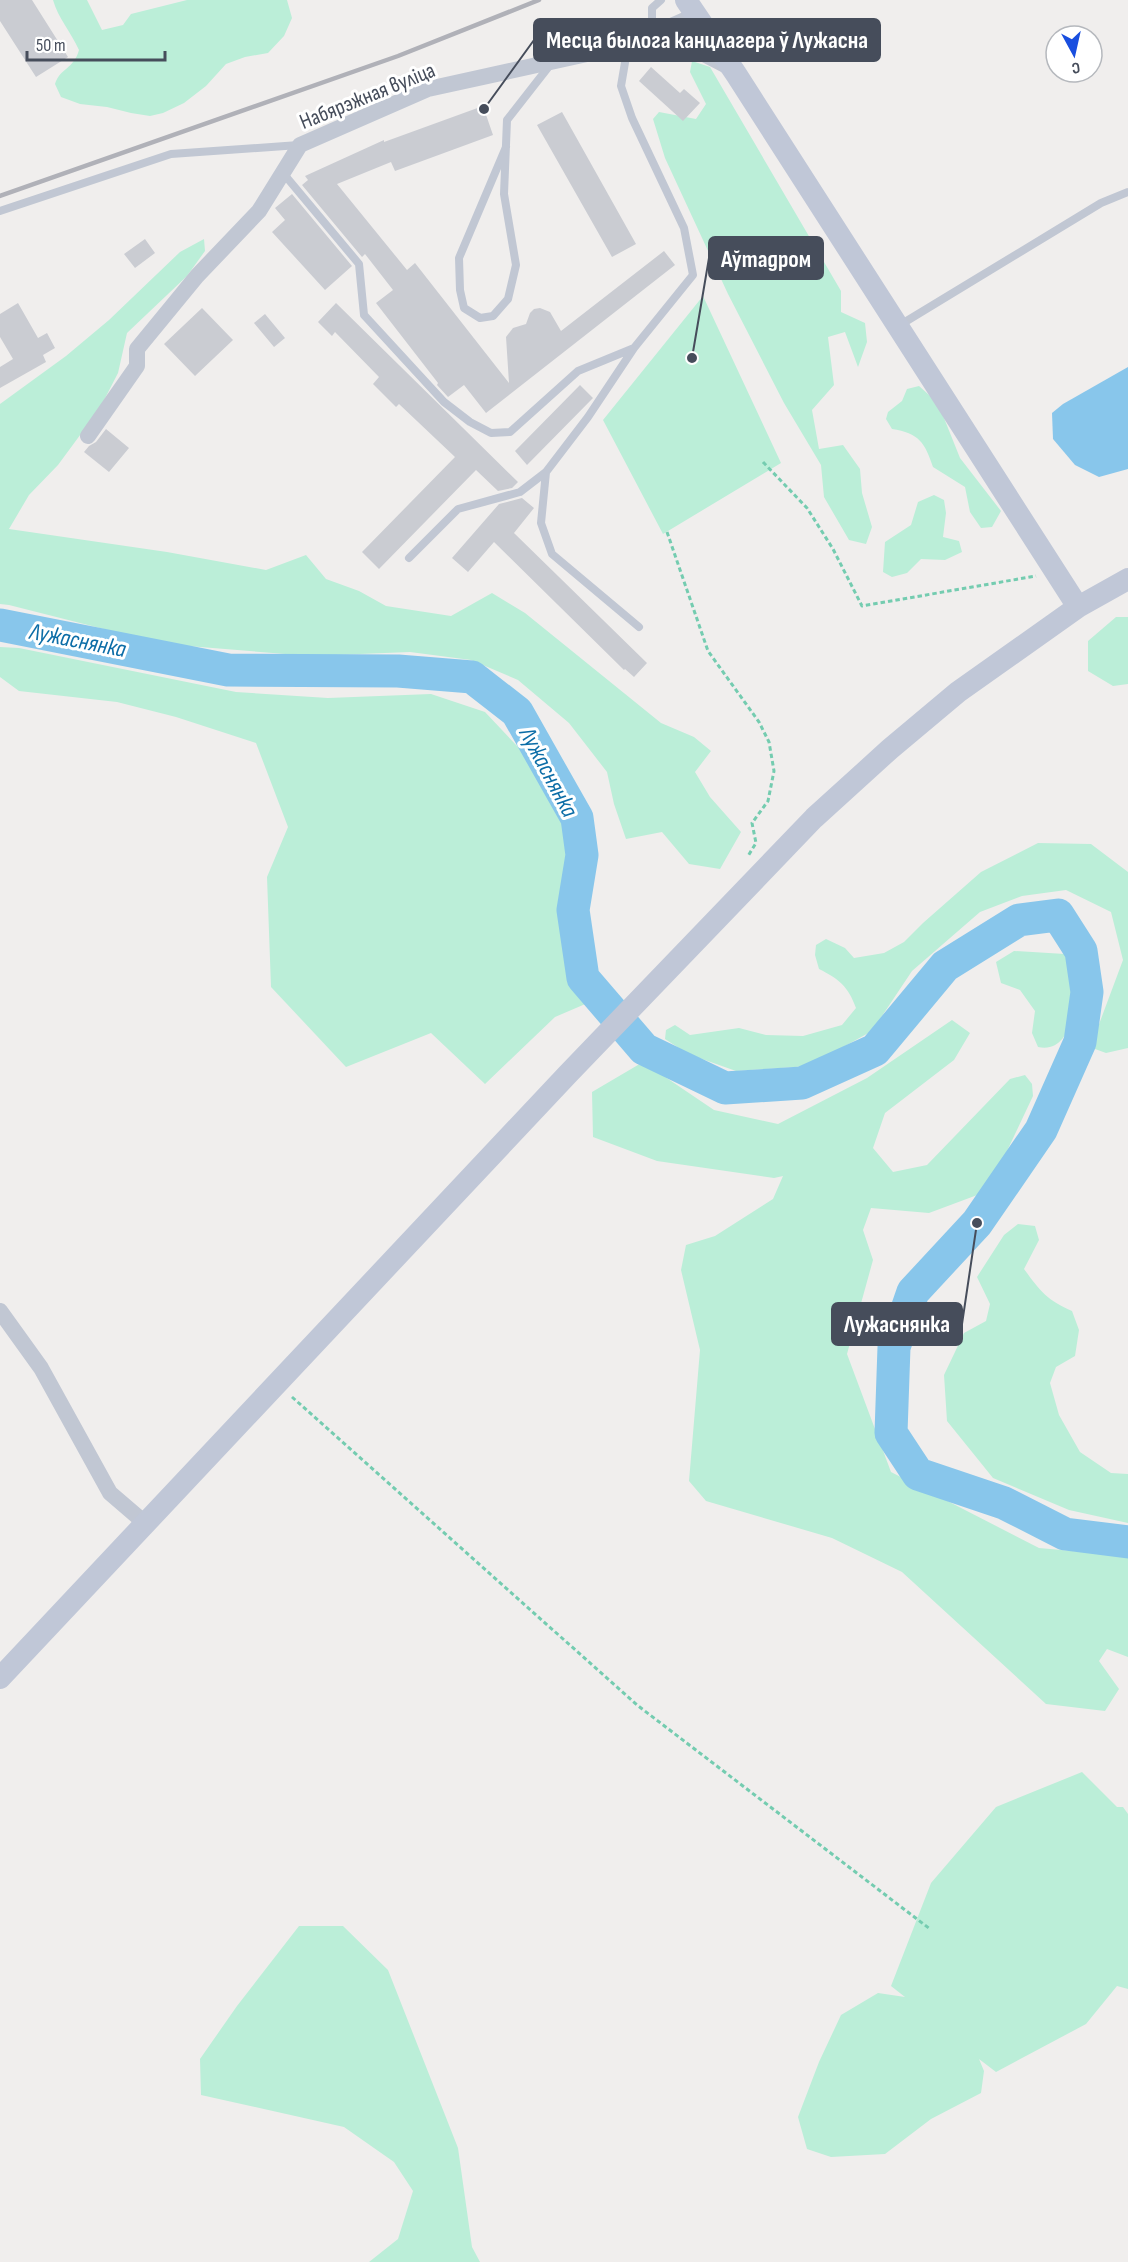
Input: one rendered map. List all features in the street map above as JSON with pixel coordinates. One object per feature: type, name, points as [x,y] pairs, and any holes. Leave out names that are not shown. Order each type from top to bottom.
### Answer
[{"type":"main road","points":[[691,8],[736,74],[1078,607]]},
{"type":"main road","points":[[0,1678],[567,1075],[814,818],[890,749],[958,692],[1078,607],[1128,579]]},
{"type":"street","name":"Набярэжная вуліца","points":[[88,436],[137,366],[137,349],[197,276],[259,211],[300,145],[428,89],[628,45],[656,32],[691,8]]},
{"type":"street","points":[[0,1311],[41,1368],[110,1493],[145,1523]]},
{"type":"lane","points":[[661,0],[652,8],[651,23],[670,48],[699,56],[736,74]]},
{"type":"lane","points":[[409,558],[458,509],[520,492],[546,472],[588,417],[634,348],[693,275],[684,228],[632,118],[621,86],[628,45]]},
{"type":"lane","points":[[506,147],[459,258],[459,290],[464,308],[480,318],[493,316],[508,299],[516,265],[504,194],[506,147],[507,120],[552,62]]},
{"type":"lane","points":[[0,211],[171,154],[300,145]]},
{"type":"lane","points":[[283,173],[359,264],[364,315],[444,402],[470,422],[491,433],[510,432],[578,371],[634,348]]},
{"type":"lane","points":[[897,327],[1101,203],[1128,192]]},
{"type":"lane","points":[[546,472],[541,523],[552,554],[639,627]]},
{"type":"path","points":[[763,462],[807,508],[833,549],[862,606],[1034,577],[1053,566]]},
{"type":"path","points":[[667,532],[708,651],[759,722],[769,742],[774,771],[768,801],[752,823],[756,843],[741,864]]},
{"type":"path","points":[[277,1384],[637,1705],[930,1929]]},
{"type":"green space","points":[[53,0],[87,0],[102,30],[123,25],[131,14],[187,0],[287,0],[292,18],[284,36],[268,53],[245,57],[226,64],[206,86],[184,103],[163,113],[150,116],[80,104],[61,97],[55,84],[60,75],[74,61],[79,50]]},
{"type":"green space","points":[[692,61],[710,67],[841,291],[841,312],[865,323],[867,342],[858,367],[845,332],[828,337],[834,385],[812,410],[819,449],[843,445],[860,469],[862,493],[872,527],[866,544],[849,540],[824,497],[821,465],[784,403],[728,294],[665,158],[653,119],[659,112],[696,119],[706,104],[690,72]]},
{"type":"green space","points":[[204,239],[205,251],[187,276],[127,333],[118,373],[100,408],[58,465],[29,495],[9,529],[167,552],[266,570],[306,555],[326,579],[359,591],[386,606],[451,616],[492,593],[525,613],[661,723],[694,737],[711,751],[695,772],[710,797],[741,832],[720,869],[689,864],[662,832],[626,839],[614,804],[607,772],[569,723],[518,680],[471,660],[410,652],[310,656],[163,644],[0,604],[0,404],[66,356],[109,320],[180,252]]},
{"type":"green space","points":[[703,296],[781,463],[663,534],[603,420]]},
{"type":"green space","points":[[919,386],[938,403],[960,458],[1001,511],[992,527],[981,528],[970,512],[965,487],[933,467],[920,440],[909,433],[892,429],[886,419],[888,412],[902,401],[907,389]]},
{"type":"green space","points":[[934,495],[944,500],[946,513],[943,537],[959,541],[962,552],[945,560],[921,559],[907,573],[892,577],[883,572],[885,542],[911,525],[918,502]]},
{"type":"green space","points":[[1116,617],[1128,617],[1128,684],[1113,686],[1088,671],[1088,641]]},
{"type":"green space","points":[[0,647],[19,648],[236,692],[328,698],[431,694],[485,712],[566,798],[577,870],[571,933],[576,962],[590,1002],[555,1017],[485,1084],[431,1033],[346,1067],[271,987],[267,877],[288,827],[256,743],[176,717],[117,702],[19,691],[0,677]]},
{"type":"green space","points":[[1038,843],[1091,844],[1128,872],[1128,1048],[1106,1053],[1095,1049],[1095,1035],[1123,960],[1111,912],[1066,890],[1022,896],[980,912],[912,971],[872,1031],[809,1066],[736,1071],[688,1054],[665,1039],[666,1030],[675,1025],[690,1035],[739,1028],[766,1035],[803,1036],[842,1025],[856,1008],[850,994],[842,984],[819,969],[815,955],[816,945],[826,939],[845,948],[854,958],[884,953],[904,942],[981,872]]},
{"type":"green space","points":[[1014,951],[1065,954],[1073,969],[1076,994],[1071,1021],[1067,1033],[1060,1042],[1050,1047],[1038,1047],[1032,1033],[1035,1011],[1020,990],[1001,983],[996,962]]},
{"type":"green space","points":[[952,1020],[970,1033],[954,1060],[885,1113],[873,1148],[893,1172],[927,1165],[1010,1079],[1025,1075],[1032,1084],[1033,1096],[988,1191],[929,1213],[871,1208],[863,1230],[873,1260],[847,1354],[891,1472],[1039,1548],[1128,1556],[1128,1657],[1107,1649],[1099,1661],[1119,1689],[1105,1711],[1046,1704],[902,1572],[832,1538],[706,1501],[689,1481],[700,1350],[681,1270],[686,1245],[715,1236],[773,1199],[783,1176],[774,1178],[657,1161],[593,1137],[592,1092],[643,1062],[714,1110],[778,1124],[867,1078]]},
{"type":"green space","points":[[1018,1224],[1035,1226],[1039,1240],[1024,1269],[1045,1294],[1072,1311],[1079,1330],[1075,1356],[1056,1367],[1050,1383],[1059,1415],[1080,1452],[1111,1473],[1128,1474],[1128,1523],[1069,1510],[993,1478],[947,1421],[944,1375],[964,1333],[986,1321],[990,1304],[977,1277],[1004,1235]]},
{"type":"green space","points":[[1082,1772],[1117,1807],[1123,1807],[1128,1814],[1128,1989],[1117,1986],[1086,2024],[996,2072],[979,2059],[984,2071],[981,2093],[931,2119],[885,2154],[831,2157],[807,2149],[798,2117],[819,2062],[841,2015],[878,1993],[905,1997],[891,1986],[931,1883],[996,1807]]},
{"type":"green space","points":[[299,1926],[343,1926],[388,1970],[458,2148],[472,2247],[480,2262],[369,2262],[398,2239],[413,2191],[394,2162],[344,2127],[201,2095],[200,2059],[237,2006]]},
{"type":"water","points":[[1128,367],[1128,469],[1099,477],[1075,465],[1053,439],[1052,413],[1063,404]]},
{"type":"building","points":[[0,0],[32,0],[68,57],[36,77],[0,21]]},
{"type":"building","points":[[651,67],[680,93],[684,89],[700,103],[683,121],[639,81]]},
{"type":"building","points":[[483,106],[493,135],[395,171],[391,162],[337,184],[407,270],[415,263],[509,383],[506,337],[513,328],[526,324],[534,309],[540,308],[550,312],[561,331],[664,251],[675,265],[486,413],[464,385],[448,397],[437,385],[438,383],[376,303],[393,290],[365,254],[362,257],[302,185],[308,180],[305,176],[384,140],[384,142]]},
{"type":"building","points":[[562,112],[636,244],[612,257],[537,125]]},
{"type":"building","points":[[292,194],[352,266],[325,290],[272,232],[285,220],[275,208]]},
{"type":"building","points":[[145,239],[155,253],[135,268],[124,254]]},
{"type":"building","points":[[18,303],[38,338],[47,333],[55,348],[43,355],[46,362],[0,388],[0,367],[13,359],[0,337],[0,314]]},
{"type":"building","points":[[336,303],[518,482],[512,488],[498,491],[476,470],[379,569],[362,552],[455,457],[399,404],[396,407],[373,384],[379,377],[335,332],[332,336],[318,322]]},
{"type":"building","points":[[202,308],[233,340],[195,376],[164,344]]},
{"type":"building","points":[[265,314],[285,338],[274,347],[254,323]]},
{"type":"building","points":[[580,385],[593,398],[527,465],[515,451]]},
{"type":"building","points":[[106,429],[129,448],[109,472],[84,452]]},
{"type":"building","points":[[522,498],[534,508],[514,533],[647,663],[634,677],[624,670],[494,542],[468,572],[452,558],[499,504]]},
{"type":"waterway","name":"Лужаснянка","points":[[0,625],[228,670],[398,671],[472,677],[517,712],[577,818],[582,855],[573,910],[583,978],[644,1049],[725,1088],[802,1083],[875,1050],[945,966],[1019,920],[1058,915],[1081,951],[1087,992],[1080,1042],[1041,1130],[977,1223],[913,1292],[894,1347],[891,1433],[918,1474],[1004,1503],[1065,1534],[1128,1542]]},
{"type":"railway","points":[[0,196],[398,56],[539,0]]},
{"type":"place","name":"Месца былога канцлагера ў Лужасна","points":[[484,109]]},
{"type":"place","name":"Аўтадром","points":[[692,358]]},
{"type":"place","name":"Лужаснянка","points":[[977,1223]]}]
